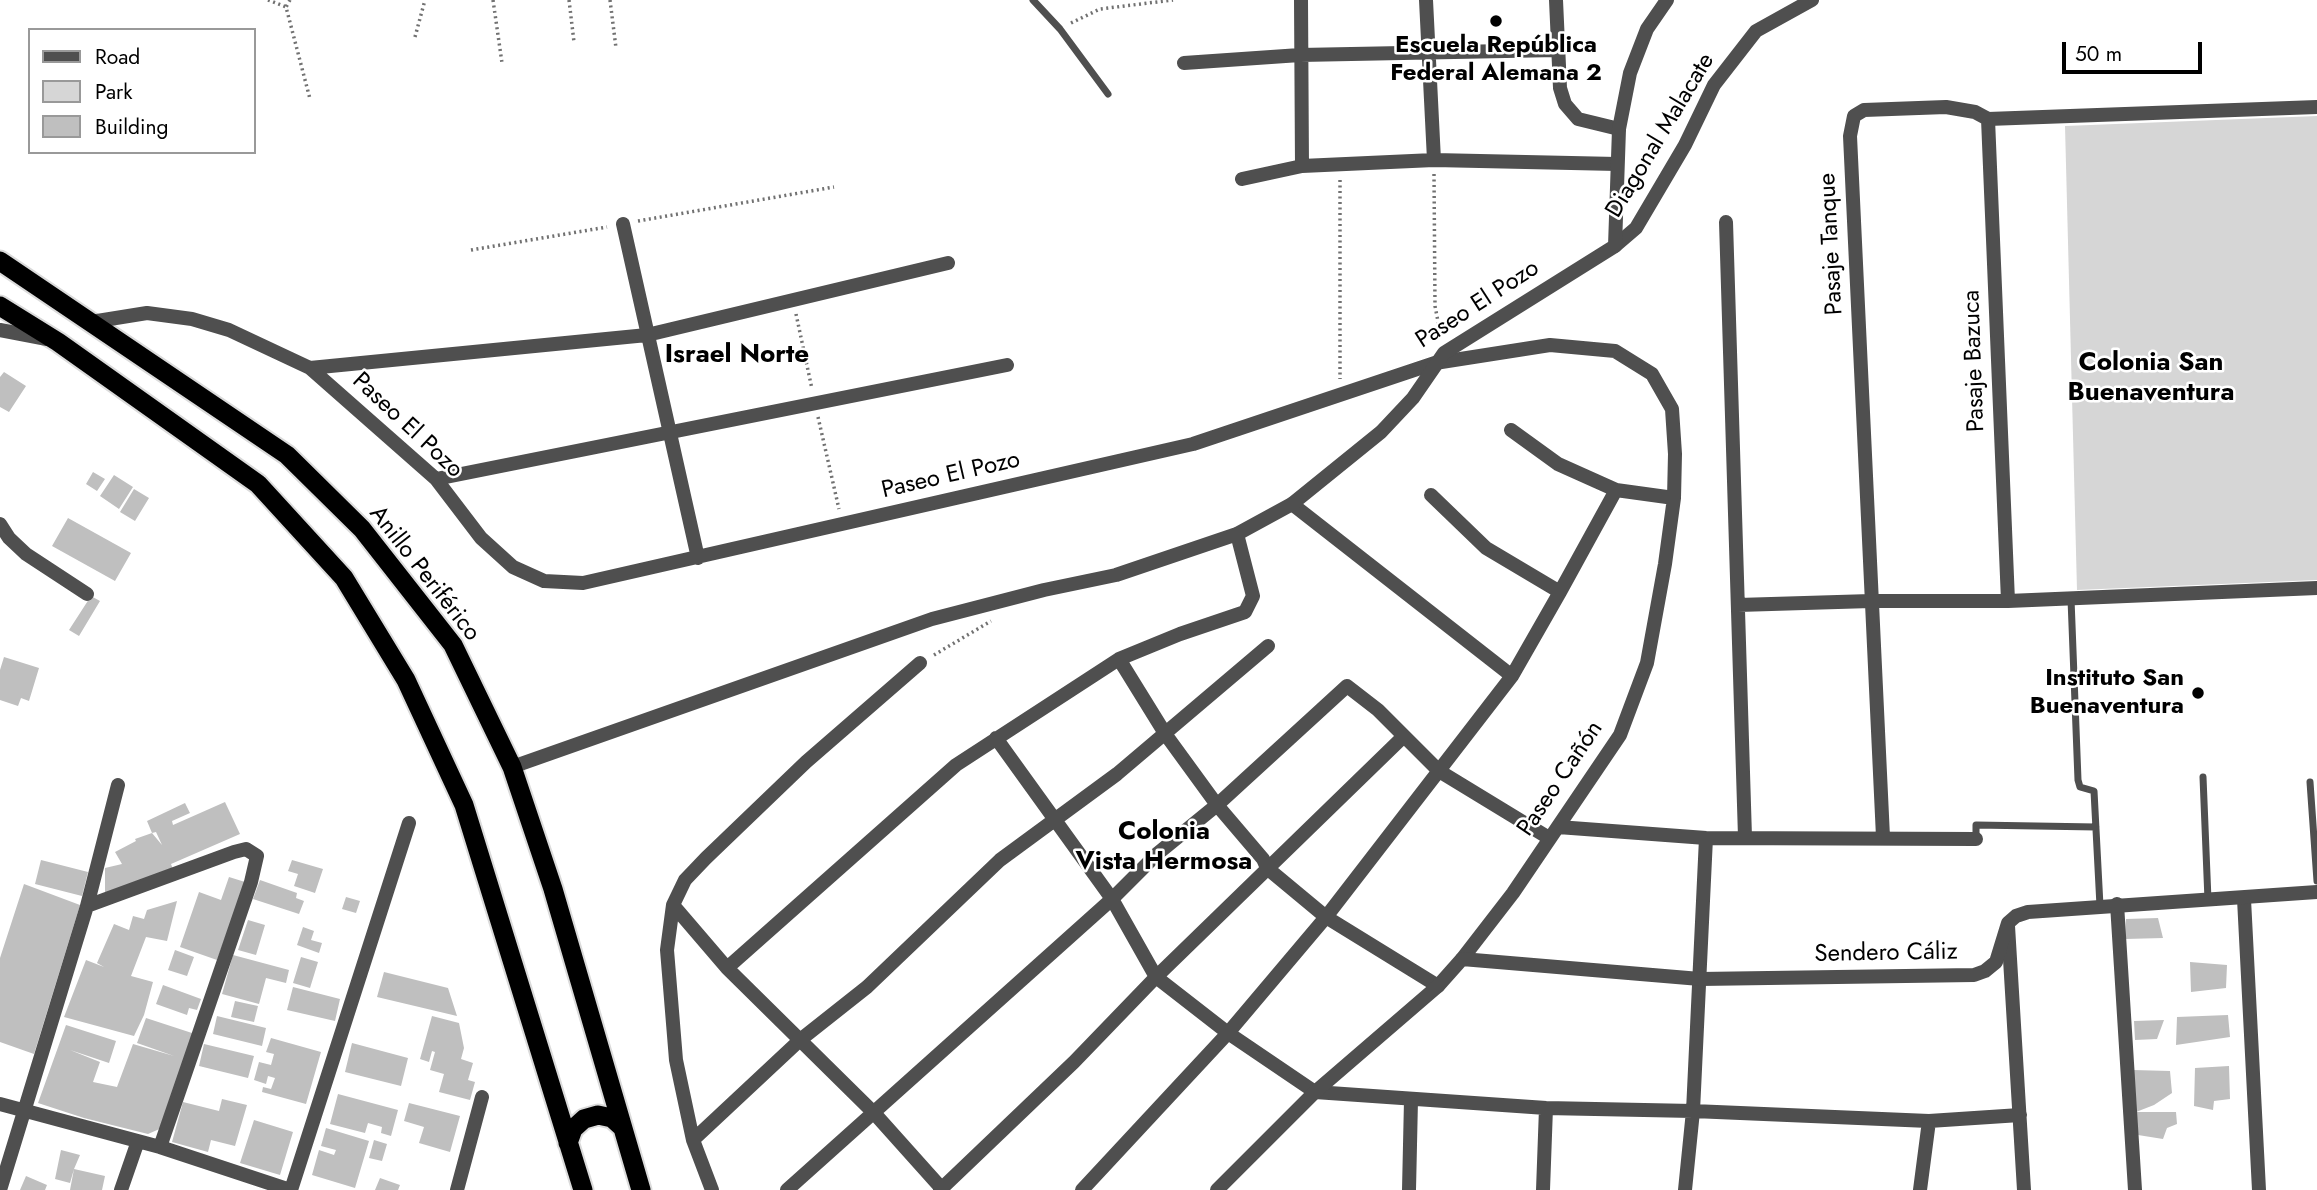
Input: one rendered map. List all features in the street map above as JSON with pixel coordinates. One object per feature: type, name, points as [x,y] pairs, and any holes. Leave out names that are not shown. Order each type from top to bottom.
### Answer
[{"type":"highway","name":"Anillo Periférico","points":[[0,261],[287,455],[362,529],[453,645],[512,767],[553,889],[641,1190]]},
{"type":"highway","points":[[0,306],[58,342],[258,484],[344,578],[407,680],[464,805],[583,1190]]},
{"type":"highway","points":[[568,1143],[573,1129],[584,1119],[598,1115],[612,1118],[624,1128]]},
{"type":"street","points":[[1301,0],[1302,166]]},
{"type":"street","points":[[1426,0],[1434,160]]},
{"type":"street","points":[[1556,0],[1560,88],[1565,103],[1578,119],[1619,130]]},
{"type":"street","points":[[1615,246],[1619,130],[1630,73],[1647,29],[1667,0]]},
{"type":"street","name":"Diagonal Malacate","points":[[1615,246],[1636,228],[1673,168],[1714,85],[1756,31],[1812,0]]},
{"type":"street","points":[[1184,62],[1300,55],[1557,50]]},
{"type":"street","name":"Pasaje Tanque","points":[[1884,837],[1850,127],[1854,116],[1864,110],[1946,107],[1975,113],[1988,119],[2317,107]]},
{"type":"street","name":"Pasaje Bazuca","points":[[1988,119],[2008,601]]},
{"type":"street","points":[[1242,178],[1302,166],[1434,160],[1617,164]]},
{"type":"street","points":[[1726,222],[1745,837]]},
{"type":"street","points":[[623,224],[698,558]]},
{"type":"street","name":"Paseo El Pozo","points":[[91,322],[147,313],[192,319],[229,330],[310,368],[436,479],[481,538],[513,567],[544,580],[583,583],[1193,443],[1440,358],[1615,246]]},
{"type":"street","points":[[310,368],[647,335],[948,263]]},
{"type":"street","points":[[0,330],[58,342]]},
{"type":"street","name":"Paseo Cañón","points":[[1217,1190],[1315,1092],[1438,986],[1462,958],[1513,893],[1620,735],[1647,663],[1674,498],[1675,454],[1672,409],[1652,374],[1615,351],[1550,345],[1440,358]]},
{"type":"street","points":[[512,767],[932,619],[1044,590],[1116,575],[1237,534],[1292,504],[1381,432],[1413,398],[1440,358]]},
{"type":"street","points":[[436,479],[1007,365]]},
{"type":"street","points":[[1511,430],[1558,464],[1616,490],[1674,498]]},
{"type":"street","points":[[1082,1190],[1228,1033],[1326,916],[1439,771],[1511,676],[1616,490]]},
{"type":"street","points":[[1431,495],[1486,548],[1560,592]]},
{"type":"street","points":[[1292,504],[1511,676]]},
{"type":"street","points":[[0,524],[9,538],[26,554],[87,594]]},
{"type":"street","points":[[727,968],[956,765],[1119,659],[1180,634],[1245,612],[1253,596],[1237,534]]},
{"type":"street","points":[[1738,605],[2008,601],[2317,588]]},
{"type":"street","points":[[693,1140],[800,1040],[867,987],[1000,860],[1166,735],[1268,646]]},
{"type":"street","points":[[1119,659],[1166,735],[1217,805],[1268,868],[1326,916],[1438,986]]},
{"type":"street","points":[[712,1190],[693,1140],[676,1060],[667,950],[673,905],[685,880],[706,858],[806,762],[920,663]]},
{"type":"street","points":[[787,1190],[1112,899],[1157,854],[1217,805],[1347,687],[1378,710],[1439,771],[1554,833],[1706,838],[1976,839]]},
{"type":"street","points":[[673,905],[727,968],[874,1114],[942,1190],[1404,736]]},
{"type":"street","points":[[996,738],[1112,899],[1156,977],[1228,1033],[1315,1092],[1546,1108],[1929,1121],[2020,1115]]},
{"type":"street","points":[[0,1190],[88,906],[118,785]]},
{"type":"street","points":[[0,1104],[160,1147],[290,1190],[409,823]]},
{"type":"street","points":[[1685,1190],[1693,1111],[1706,838]]},
{"type":"street","points":[[88,906],[234,852],[246,849],[257,856],[251,882],[160,1147]]},
{"type":"street","points":[[2024,1190],[2008,923],[2016,916],[2028,912],[2317,892]]},
{"type":"street","points":[[2244,899],[2259,1190]]},
{"type":"street","points":[[2117,904],[2135,1190]]},
{"type":"street","name":"Sendero Cáliz","points":[[1462,958],[1700,979],[1974,975],[1985,971],[1996,962],[2008,923]]},
{"type":"street","points":[[457,1190],[482,1097]]},
{"type":"street","points":[[1409,1190],[1411,1100]]},
{"type":"street","points":[[1544,1190],[1546,1108]]},
{"type":"street","points":[[1920,1190],[1929,1121]]},
{"type":"street","points":[[121,1190],[138,1141]]},
{"type":"lane","points":[[1033,0],[1060,29],[1108,94]]},
{"type":"lane","points":[[2071,599],[2078,780],[2080,787],[2094,791],[2100,906]]},
{"type":"lane","points":[[2203,777],[2208,900]]},
{"type":"lane","points":[[2310,782],[2317,881]]},
{"type":"lane","points":[[1976,839],[1976,825],[2096,827]]},
{"type":"path","points":[[268,0],[286,7]]},
{"type":"path","points":[[290,0],[286,7],[310,99]]},
{"type":"path","points":[[415,37],[425,0]]},
{"type":"path","points":[[493,0],[502,63]]},
{"type":"path","points":[[569,0],[574,42]]},
{"type":"path","points":[[610,0],[616,48]]},
{"type":"path","points":[[1060,29],[1100,9],[1173,0]]},
{"type":"path","points":[[1434,160],[1435,306],[1440,358]]},
{"type":"path","points":[[1339,164],[1340,393]]},
{"type":"path","points":[[471,250],[834,187]]},
{"type":"path","points":[[920,663],[999,617]]},
{"type":"green space","points":[[2317,116],[2317,580],[2077,590],[2065,126]]},
{"type":"building","points":[[4,372],[26,386],[9,412],[0,407],[0,377]]},
{"type":"building","points":[[93,472],[105,479],[97,491],[86,484]]},
{"type":"building","points":[[114,475],[133,487],[119,509],[100,496]]},
{"type":"building","points":[[134,489],[149,498],[135,521],[120,512]]},
{"type":"building","points":[[68,518],[131,553],[115,581],[52,546]]},
{"type":"building","points":[[91,596],[100,601],[79,636],[69,630]]},
{"type":"building","points":[[4,657],[39,668],[29,701],[21,698],[18,706],[0,700],[0,670]]},
{"type":"building","points":[[225,802],[240,834],[171,864],[174,872],[105,899],[105,868],[122,864],[115,852],[136,841],[135,839],[152,833],[147,821],[185,803],[190,813],[172,821],[173,825]]},
{"type":"building","points":[[41,860],[88,872],[82,896],[35,884]]},
{"type":"building","points":[[292,860],[323,869],[315,893],[294,886],[298,874],[288,871]]},
{"type":"building","points":[[229,877],[245,882],[217,960],[180,947],[199,892],[221,900]]},
{"type":"building","points":[[260,880],[297,893],[296,898],[304,901],[299,914],[253,899]]},
{"type":"building","points":[[24,884],[80,905],[34,1054],[0,1042],[0,958]]},
{"type":"building","points":[[346,897],[360,901],[356,913],[342,909]]},
{"type":"building","points":[[177,901],[167,941],[146,937],[131,976],[153,982],[144,1015],[134,1036],[64,1017],[86,960],[104,967],[97,963],[114,924],[129,930],[133,916],[144,919],[147,910]]},
{"type":"building","points":[[2158,918],[2163,938],[2125,939],[2126,919]]},
{"type":"building","points":[[248,920],[265,925],[256,955],[238,950]]},
{"type":"building","points":[[303,927],[314,931],[311,940],[322,943],[319,953],[297,945]]},
{"type":"building","points":[[175,950],[194,957],[187,976],[168,970]]},
{"type":"building","points":[[233,955],[289,970],[286,983],[266,978],[259,1004],[222,994]]},
{"type":"building","points":[[301,957],[318,962],[310,988],[293,983]]},
{"type":"building","points":[[2190,962],[2227,965],[2226,988],[2191,992]]},
{"type":"building","points":[[384,972],[448,988],[457,1016],[377,997]]},
{"type":"building","points":[[163,985],[201,999],[197,1010],[189,1008],[187,1015],[156,1004]]},
{"type":"building","points":[[293,987],[340,999],[335,1021],[287,1010]]},
{"type":"building","points":[[235,1001],[258,1006],[254,1022],[231,1017]]},
{"type":"building","points":[[2228,1015],[2230,1037],[2176,1045],[2177,1017]]},
{"type":"building","points":[[217,1016],[266,1028],[262,1046],[213,1034]]},
{"type":"building","points":[[432,1016],[459,1023],[464,1048],[461,1059],[473,1063],[468,1080],[475,1082],[470,1100],[439,1092],[444,1074],[430,1070],[435,1052],[432,1051],[429,1062],[420,1059]]},
{"type":"building","points":[[146,1018],[195,1034],[164,1127],[148,1134],[38,1103],[66,1025],[116,1041],[109,1063],[70,1050],[100,1062],[93,1082],[117,1087],[133,1044],[174,1056],[137,1043]]},
{"type":"building","points":[[2164,1020],[2157,1039],[2135,1040],[2134,1021]]},
{"type":"building","points":[[271,1038],[321,1052],[306,1104],[262,1092],[263,1087],[271,1089],[275,1078],[268,1076],[266,1084],[254,1080],[259,1062],[271,1065],[274,1054],[266,1052]]},
{"type":"building","points":[[352,1043],[408,1058],[401,1086],[345,1072]]},
{"type":"building","points":[[204,1044],[254,1056],[248,1078],[199,1066]]},
{"type":"building","points":[[2229,1066],[2230,1099],[2214,1101],[2213,1110],[2194,1106],[2195,1068]]},
{"type":"building","points":[[2133,1070],[2170,1071],[2172,1093],[2154,1105],[2136,1112]]},
{"type":"building","points":[[338,1094],[398,1110],[391,1136],[381,1133],[382,1127],[368,1123],[365,1133],[330,1124]]},
{"type":"building","points":[[222,1099],[247,1105],[235,1146],[211,1140],[208,1152],[172,1142],[183,1102],[219,1111]]},
{"type":"building","points":[[409,1103],[460,1116],[450,1152],[419,1143],[424,1127],[404,1121]]},
{"type":"building","points":[[2136,1112],[2176,1112],[2177,1124],[2167,1128],[2163,1139],[2138,1135]]},
{"type":"building","points":[[254,1120],[293,1132],[280,1175],[240,1163]]},
{"type":"building","points":[[326,1128],[369,1141],[355,1188],[312,1175],[319,1150],[334,1155],[336,1150],[321,1146]]},
{"type":"building","points":[[374,1140],[387,1144],[382,1161],[369,1158]]},
{"type":"building","points":[[61,1150],[80,1155],[70,1183],[55,1179]]},
{"type":"building","points":[[74,1169],[105,1176],[102,1190],[70,1190]]},
{"type":"building","points":[[26,1176],[47,1185],[45,1190],[20,1190]]},
{"type":"building","points":[[380,1178],[400,1185],[398,1190],[375,1190]]},
{"type":"place","name":"Escuela República Federal Alemana 2","points":[[1496,21]]},
{"type":"place","name":"Instituto San Buenaventura","points":[[2198,693]]},
{"type":"district","name":"Israel Norte","points":[[737,356]]},
{"type":"district","name":"Colonia San Buenaventura","points":[[2151,379]]},
{"type":"district","name":"Colonia Vista Hermosa","points":[[1164,848]]}]
